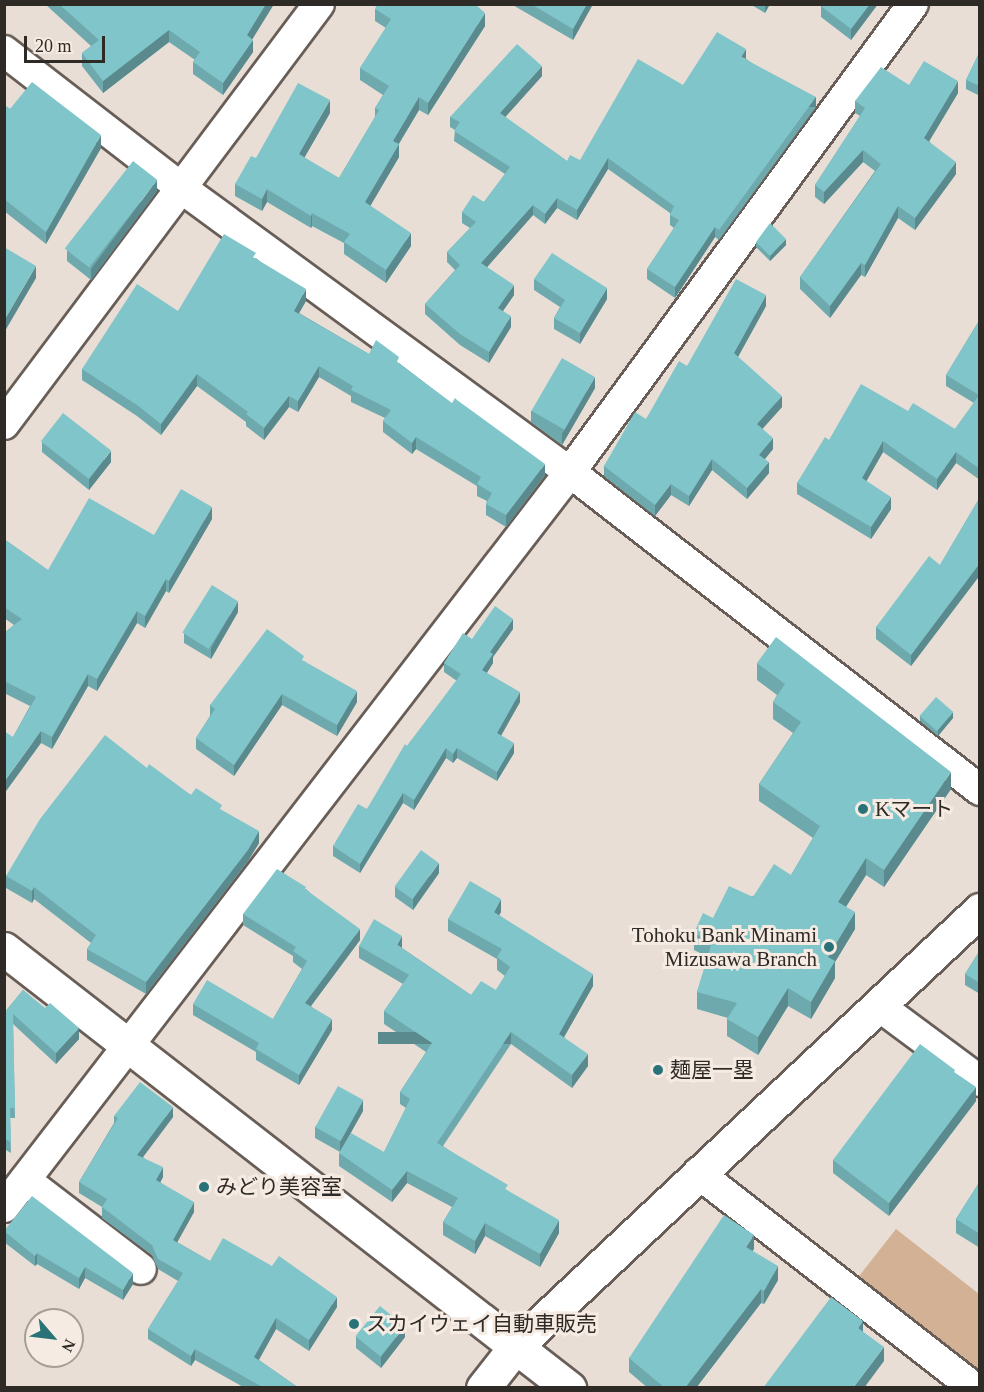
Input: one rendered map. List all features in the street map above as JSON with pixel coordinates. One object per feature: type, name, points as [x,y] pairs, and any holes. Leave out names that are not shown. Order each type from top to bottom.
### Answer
[{"type":"street","points":[[4,424],[319,4]]},
{"type":"street","points":[[4,1207],[570,472],[913,4]]},
{"type":"street","points":[[4,51],[180,187],[570,472],[980,790]]},
{"type":"street","points":[[483,1388],[516,1346],[980,910]]},
{"type":"street","points":[[4,949],[569,1388]]},
{"type":"street","points":[[879,1006],[980,1081]]},
{"type":"street","points":[[698,1173],[974,1388]]},
{"type":"street","points":[[25,1180],[141,1269]]},
{"type":"shaded area","points":[[896,1229],[979,1294],[979,1376],[856,1280]]},
{"type":"building","points":[[59,4],[266,4],[247,35],[253,40],[223,83],[193,62],[200,52],[169,30],[103,81],[82,53],[99,40]]},
{"type":"building","points":[[377,4],[475,4],[485,13],[428,103],[419,97],[393,141],[399,144],[365,202],[411,233],[386,270],[344,242],[350,234],[312,213],[311,216],[267,189],[262,199],[235,184],[251,156],[256,158],[298,83],[330,100],[299,154],[339,178],[379,110],[375,108],[389,86],[360,68],[391,19],[375,9]]},
{"type":"building","points":[[531,4],[587,4],[573,29]]},
{"type":"building","points":[[822,4],[870,4],[851,29],[821,6]]},
{"type":"building","points":[[717,32],[746,49],[741,57],[816,97],[719,230],[715,227],[675,287],[647,269],[679,220],[670,215],[674,206],[608,158],[577,210],[557,198],[545,214],[533,205],[481,263],[514,285],[498,308],[511,316],[489,352],[460,334],[425,304],[460,265],[447,252],[476,222],[462,212],[473,195],[484,202],[510,167],[454,131],[460,122],[450,117],[517,44],[542,66],[500,113],[567,161],[570,155],[580,160],[638,59],[683,85]]},
{"type":"building","points":[[980,51],[980,86],[966,80]]},
{"type":"building","points":[[924,61],[958,81],[924,138],[956,162],[915,218],[898,206],[865,265],[861,263],[830,306],[800,277],[881,164],[863,150],[824,192],[815,185],[865,108],[855,101],[881,67],[909,85]]},
{"type":"building","points":[[32,82],[101,135],[46,232],[4,199],[4,105],[10,109]]},
{"type":"building","points":[[133,161],[157,180],[89,268],[65,248]]},
{"type":"building","points":[[770,223],[786,239],[770,256],[756,242]]},
{"type":"building","points":[[224,234],[256,253],[253,257],[306,289],[294,311],[369,354],[376,340],[399,357],[397,362],[452,403],[455,398],[545,464],[506,515],[486,504],[492,493],[477,484],[481,477],[416,437],[412,443],[383,421],[391,410],[351,390],[353,386],[319,366],[298,401],[289,396],[264,428],[246,414],[248,412],[197,374],[161,424],[137,405],[82,369],[137,284],[178,311]]},
{"type":"building","points":[[4,247],[36,266],[5,319],[4,318]]},
{"type":"building","points":[[552,253],[607,288],[580,333],[554,318],[565,300],[534,279]]},
{"type":"building","points":[[736,279],[766,295],[734,353],[782,396],[757,424],[773,438],[759,455],[769,462],[747,488],[712,459],[689,496],[671,484],[655,505],[604,466],[635,412],[646,419],[679,361],[687,366]]},
{"type":"building","points":[[980,319],[980,469],[956,452],[937,479],[883,441],[862,478],[891,497],[871,527],[797,483],[825,437],[829,440],[861,384],[908,411],[913,403],[955,429],[979,395],[946,375]]},
{"type":"building","points":[[562,358],[595,377],[564,430],[532,411]]},
{"type":"building","points":[[63,413],[111,451],[89,479],[41,441]]},
{"type":"building","points":[[181,489],[212,507],[169,581],[166,579],[145,616],[137,611],[97,679],[88,674],[52,737],[41,731],[4,782],[4,731],[13,737],[36,697],[4,681],[4,633],[22,619],[4,607],[4,539],[48,570],[89,498],[154,535]]},
{"type":"building","points":[[980,497],[980,563],[911,655],[876,627],[929,556],[940,565]]},
{"type":"building","points":[[212,585],[238,601],[209,649],[182,632]]},
{"type":"building","points":[[495,606],[513,619],[490,652],[493,654],[482,670],[520,692],[497,733],[514,743],[497,772],[457,748],[453,754],[446,748],[414,800],[403,793],[360,864],[333,846],[358,804],[367,809],[405,744],[407,746],[461,674],[444,663],[463,633],[472,639]]},
{"type":"building","points":[[267,629],[304,656],[302,660],[357,691],[337,725],[282,694],[234,765],[196,738],[215,709],[210,705]]},
{"type":"building","points":[[776,637],[951,772],[884,870],[866,858],[838,902],[855,912],[828,957],[835,961],[811,1002],[788,988],[758,1037],[727,1019],[737,1003],[697,992],[712,942],[694,933],[703,913],[713,918],[729,886],[753,897],[774,864],[791,875],[820,826],[759,784],[801,722],[773,702],[785,684],[757,663]]},
{"type":"building","points":[[936,697],[953,712],[937,731],[920,716]]},
{"type":"building","points":[[105,735],[147,768],[149,764],[191,795],[196,788],[222,805],[220,809],[259,831],[248,850],[146,982],[87,949],[96,935],[34,887],[32,891],[6,876],[40,819]]},
{"type":"building","points":[[421,850],[439,863],[412,899],[395,886]]},
{"type":"building","points":[[277,869],[306,887],[305,889],[360,929],[305,1003],[332,1019],[299,1075],[256,1049],[259,1043],[193,1004],[207,980],[273,1019],[307,961],[293,951],[296,947],[243,914]]},
{"type":"building","points":[[470,881],[501,899],[494,912],[593,974],[559,1034],[588,1054],[572,1075],[511,1032],[437,1143],[508,1185],[505,1189],[559,1220],[540,1254],[485,1223],[475,1241],[443,1222],[458,1198],[407,1171],[392,1190],[339,1153],[351,1133],[384,1152],[410,1099],[400,1092],[432,1043],[384,1011],[409,975],[359,946],[374,919],[402,936],[397,945],[471,995],[481,981],[496,990],[510,967],[497,957],[502,949],[448,919]]},
{"type":"building","points":[[980,950],[980,983],[965,974]]},
{"type":"building","points":[[23,990],[45,1008],[50,1003],[79,1028],[56,1053],[13,1014],[15,1108],[10,1108],[11,1142],[4,1138],[4,1013]]},
{"type":"building","points":[[920,1044],[976,1087],[889,1203],[833,1160]]},
{"type":"building","points":[[140,1082],[173,1107],[137,1155],[163,1167],[156,1180],[194,1202],[173,1240],[210,1261],[223,1238],[272,1266],[279,1256],[337,1297],[309,1340],[276,1318],[254,1357],[299,1388],[264,1388],[195,1349],[191,1356],[148,1329],[183,1273],[158,1259],[152,1245],[102,1207],[107,1199],[79,1182],[118,1118],[114,1116]]},
{"type":"building","points":[[338,1086],[363,1100],[341,1141],[315,1127]]},
{"type":"building","points":[[980,1181],[980,1234],[956,1219]]},
{"type":"building","points":[[32,1196],[133,1273],[123,1290],[85,1267],[79,1278],[37,1253],[35,1256],[4,1231]]},
{"type":"building","points":[[724,1215],[754,1235],[746,1247],[778,1266],[764,1291],[761,1289],[685,1388],[665,1388],[629,1358]]},
{"type":"building","points":[[831,1297],[863,1321],[858,1328],[884,1347],[853,1388],[763,1388]]},
{"type":"building","points":[[380,1306],[405,1326],[380,1356],[355,1336]]},
{"type":"place","name":"Kマート","points":[[863,809]]},
{"type":"place","name":"Tohoku Bank Minami Mizusawa Branch","points":[[829,947]]},
{"type":"place","name":"麺屋一塁","points":[[658,1070]]},
{"type":"place","name":"みどり美容室","points":[[204,1187]]},
{"type":"place","name":"スカイウェイ自動車販売","points":[[354,1324]]}]
